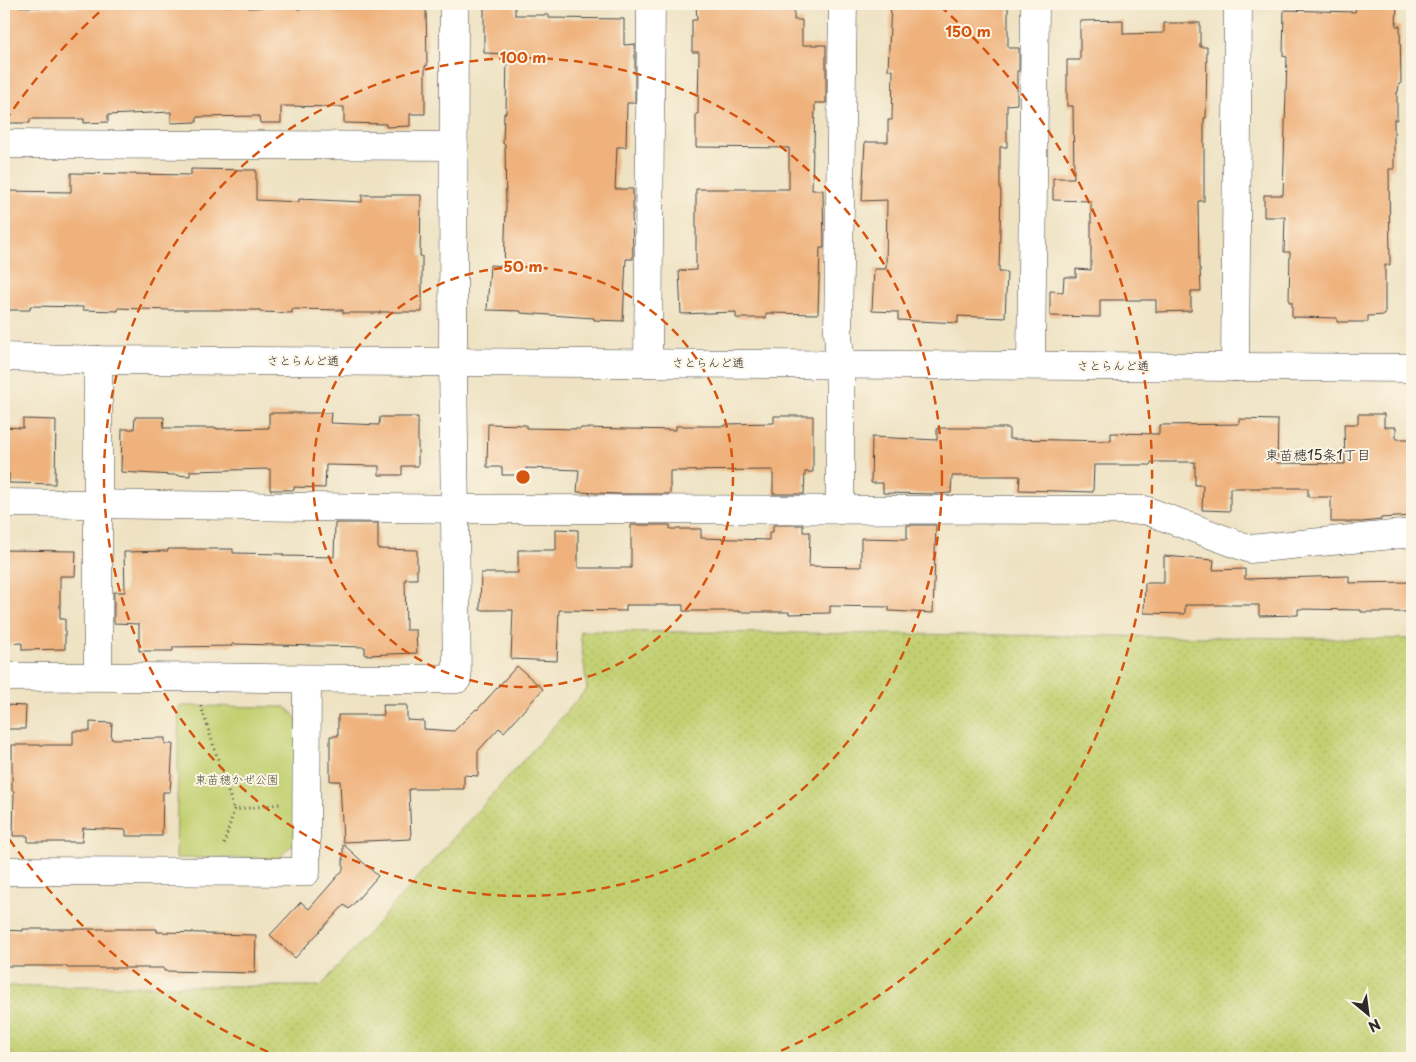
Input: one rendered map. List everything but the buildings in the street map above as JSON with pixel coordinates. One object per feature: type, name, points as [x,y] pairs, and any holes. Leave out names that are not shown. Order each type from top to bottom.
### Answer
[{"type":"street","points":[[4,677],[457,679],[453,362],[454,4]]},
{"type":"street","points":[[648,363],[651,4]]},
{"type":"street","points":[[840,510],[840,364],[838,332],[843,4]]},
{"type":"street","points":[[1031,365],[1035,4]]},
{"type":"street","points":[[1235,366],[1238,4]]},
{"type":"street","points":[[4,144],[454,146]]},
{"type":"street","name":"さとらんど通","points":[[4,357],[98,360],[1412,368]]},
{"type":"street","points":[[98,360],[98,676]]},
{"type":"street","points":[[4,503],[454,509],[1145,510],[1250,549],[1412,533]]},
{"type":"street","points":[[4,872],[306,872],[307,679]]},
{"type":"path","points":[[200,703],[234,810],[224,844]]},
{"type":"path","points":[[234,810],[283,803]]},
{"type":"green space","points":[[580,631],[1412,639],[1412,1058],[4,1058],[4,986],[321,986],[587,689]]},
{"type":"green space","name":"東苗穂かぜ公園","points":[[179,706],[286,707],[297,719],[295,842],[279,858],[176,858]]},
{"type":"district","name":"東苗穂15条1丁目","points":[[1318,455]]}]
